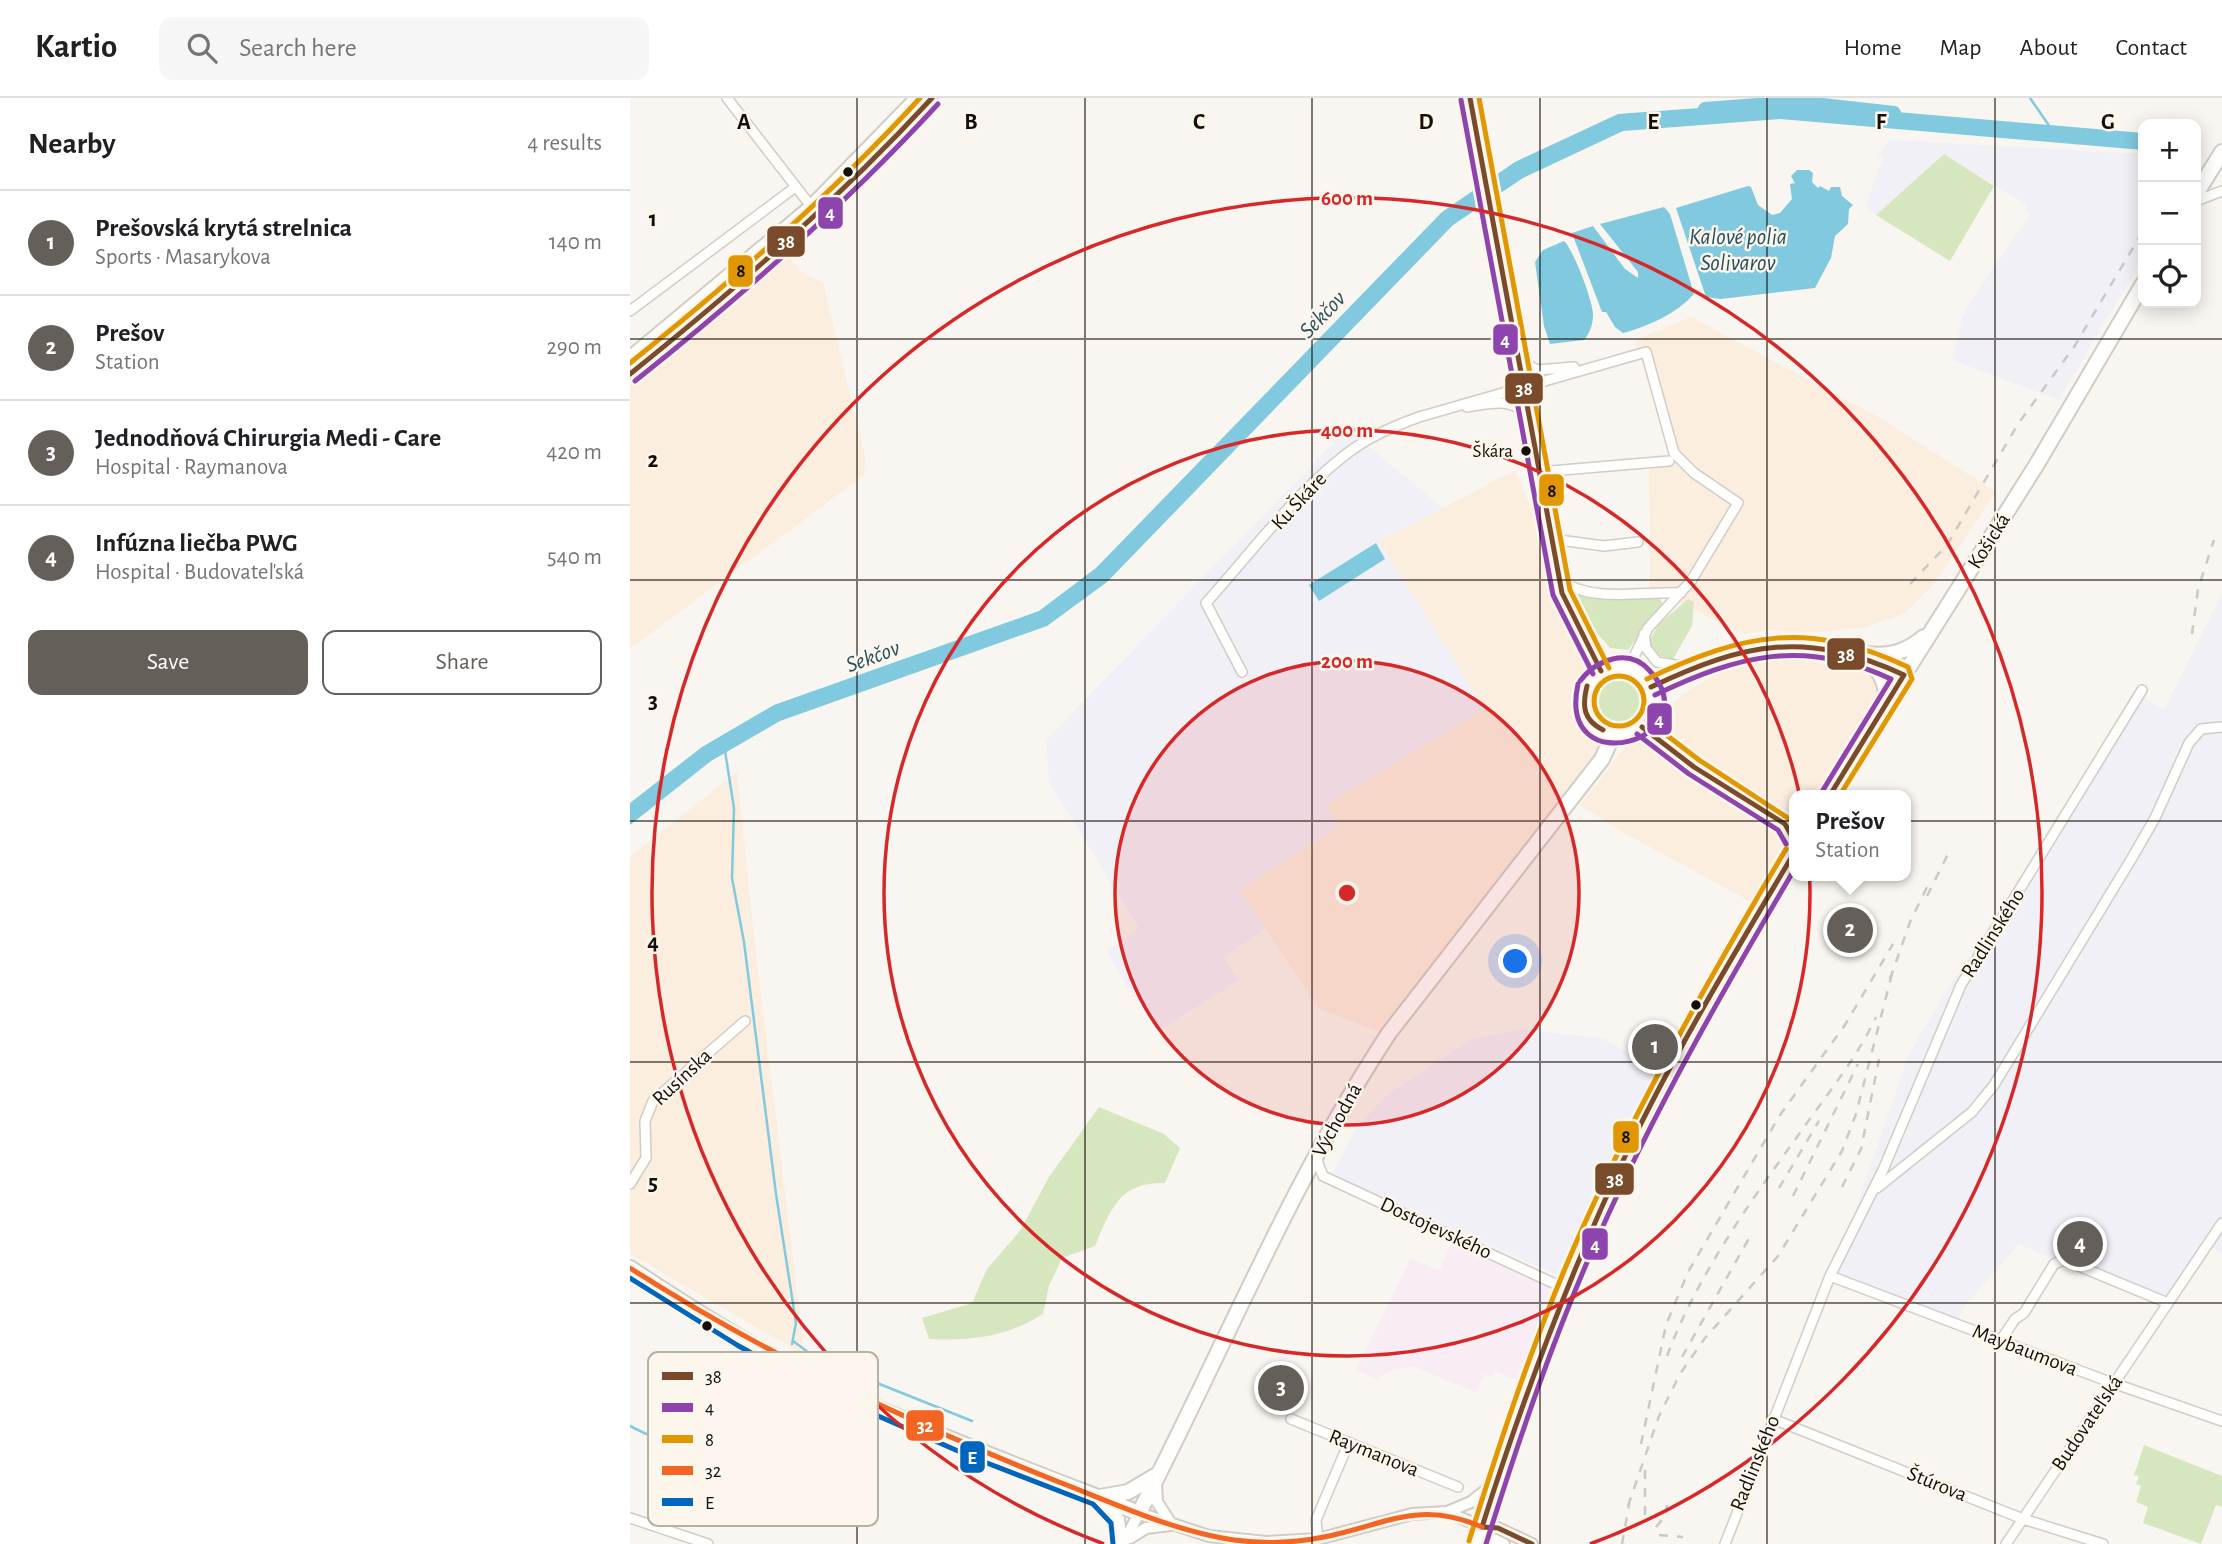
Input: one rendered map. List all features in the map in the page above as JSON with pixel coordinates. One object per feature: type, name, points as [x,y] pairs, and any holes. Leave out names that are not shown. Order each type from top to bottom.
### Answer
[{"type":"main road","points":[[2201,187],[2219,163]]},
{"type":"main road","name":"Košická","points":[[1904,675],[2037,464],[2138,292]]},
{"type":"main road","points":[[1651,687],[1739,650],[1779,644],[1825,647],[1882,656],[1900,653],[1932,631]]},
{"type":"main road","points":[[1851,653],[1904,675]]},
{"type":"main road","points":[[1610,667],[1629,667],[1646,679],[1654,698],[1649,719],[1633,733],[1613,735],[1594,725],[1584,705],[1587,685],[1601,671],[1610,667]]},
{"type":"main road","name":"Východná","points":[[1139,1513],[1316,1158],[1390,1033],[1602,759],[1613,735]]},
{"type":"main road","points":[[634,1272],[767,1352]]},
{"type":"main road","points":[[878,1406],[978,1450],[1139,1513]]},
{"type":"main road","points":[[1098,1497],[1128,1492],[1157,1475]]},
{"type":"street","points":[[727,98],[794,188],[818,215]]},
{"type":"street","points":[[630,356],[810,206],[915,98]]},
{"type":"street","points":[[912,120],[926,98]]},
{"type":"street","points":[[630,374],[726,298],[818,215],[932,98]]},
{"type":"street","points":[[1470,98],[1558,578],[1569,612],[1597,657],[1601,671]]},
{"type":"street","points":[[630,311],[794,188]]},
{"type":"street","points":[[2201,199],[2222,191]]},
{"type":"street","points":[[1522,386],[1646,352],[1674,453],[1686,468],[1738,503],[1681,593],[1644,634],[1629,667]]},
{"type":"street","points":[[1516,359],[1538,370],[1601,364]]},
{"type":"street","name":"Ku Škáre","points":[[1242,671],[1206,603],[1320,476],[1385,430],[1434,412],[1522,386]]},
{"type":"street","points":[[1434,412],[1511,403],[1521,408],[1529,421]]},
{"type":"street","points":[[1539,472],[1668,461]]},
{"type":"street","points":[[1552,539],[1604,546],[1638,542]]},
{"type":"street","points":[[1558,578],[1569,586],[1594,592],[1681,593]]},
{"type":"street","points":[[1644,634],[1646,648],[1657,662],[1696,668]]},
{"type":"street","points":[[1851,653],[1873,668],[1882,681],[1885,694],[1882,711]]},
{"type":"street","name":"Košická","points":[[1833,790],[1904,675]]},
{"type":"street","name":"Radlinského","points":[[1725,1544],[1830,1276],[1872,1191],[1961,985],[2142,690]]},
{"type":"street","name":"Radlinského","points":[[1872,1191],[1972,1112],[1994,1085],[2155,818],[2189,743],[2201,729],[2222,727]]},
{"type":"street","points":[[1477,1543],[1486,1532],[1490,1500],[1566,1289],[1640,1126],[1685,1041],[1789,862]]},
{"type":"street","name":"Rusínska","points":[[630,1184],[646,1158],[645,1121],[653,1101],[746,1021]]},
{"type":"street","points":[[1305,1181],[1323,1176],[1316,1158]]},
{"type":"street","name":"Dostojevského","points":[[1323,1176],[1566,1289]]},
{"type":"street","name":"Budovateľská","points":[[2006,1544],[2222,1223]]},
{"type":"street","points":[[2001,1340],[2015,1319],[2024,1313],[2054,1264],[2064,1260],[2168,1303]]},
{"type":"street","points":[[630,1261],[634,1272]]},
{"type":"street","name":"Maybaumova","points":[[1830,1276],[2222,1421]]},
{"type":"street","name":"Raymanova","points":[[1291,1419],[1458,1486]]},
{"type":"street","name":"Štúrova","points":[[1773,1419],[2023,1519],[2103,1544]]},
{"type":"street","points":[[1318,1539],[1316,1520],[1349,1442]]},
{"type":"street","points":[[1157,1475],[1157,1502],[1172,1525]]},
{"type":"street","points":[[1139,1513],[1209,1536],[1245,1541],[1318,1539],[1412,1514],[1452,1513],[1496,1482]]},
{"type":"street","points":[[1098,1497],[1115,1513],[1123,1531],[1124,1542]]},
{"type":"street","name":"Východná","points":[[1124,1542],[1139,1513]]},
{"type":"street","points":[[1452,1513],[1504,1544]]},
{"type":"street","points":[[630,1518],[648,1524]]},
{"type":"street","points":[[1124,1542],[1137,1531],[1172,1525]]},
{"type":"street","points":[[654,1526],[708,1544]]},
{"type":"street","points":[[1486,1532],[1502,1531],[1532,1544]]},
{"type":"shaded area","points":[[1890,140],[2138,154],[2138,266],[2096,337],[2094,336],[2094,341],[2059,400],[1952,360],[1963,316],[1978,289],[2031,214],[2025,210],[2027,205],[1944,154],[1876,215],[1865,208],[1883,157],[1877,156]]},
{"type":"shaded area","points":[[785,253],[805,275],[823,282],[865,456],[864,475],[630,649],[630,384]]},
{"type":"shaded area","points":[[1691,317],[1880,418],[1996,492],[1933,585],[1905,613],[1866,627],[1821,632],[1768,630],[1743,634],[1650,588],[1649,460],[1671,458],[1635,340]]},
{"type":"shaded area","points":[[1347,429],[1443,508],[1379,541],[1485,709],[1326,805],[1339,826],[1240,890],[1265,929],[1224,957],[1239,980],[1157,1032],[1106,951],[1139,928],[1049,782],[1046,740]]},
{"type":"shaded area","points":[[1516,470],[1592,668],[1604,741],[1379,1032],[1318,1008],[1240,890],[1339,826],[1325,805],[1484,709],[1379,541]]},
{"type":"shaded area","points":[[2222,593],[2222,1254],[2209,1244],[2166,1306],[2019,1244],[1963,1308],[1955,1324],[1828,1277],[1851,1222],[1909,1054],[1949,987],[2140,696],[2164,710]]},
{"type":"shaded area","points":[[1775,658],[1812,659],[1871,674],[1877,684],[1878,703],[1825,790],[1789,790],[1789,848],[1755,904],[1626,834],[1580,805],[1630,741],[1644,734],[1682,695],[1717,673],[1750,661]]},
{"type":"shaded area","points":[[737,772],[803,1341],[799,1352],[630,1254],[630,857]]},
{"type":"shaded area","points":[[1521,1029],[1605,1039],[1656,1071],[1557,1275],[1332,1175],[1356,1128],[1391,1092],[1471,1039]]},
{"type":"shaded area","points":[[1454,1237],[1555,1284],[1517,1380],[1495,1372],[1493,1377],[1484,1374],[1477,1393],[1413,1366],[1390,1371],[1375,1379],[1356,1370],[1411,1258],[1439,1271]]},
{"type":"green space","points":[[1944,154],[1994,186],[1950,261],[1876,215]]},
{"type":"green space","points":[[1575,593],[1660,597],[1662,604],[1628,650],[1610,648],[1587,622],[1574,597]]},
{"type":"green space","points":[[1688,599],[1694,602],[1692,626],[1673,659],[1654,654],[1649,641],[1659,624]]},
{"type":"green space","points":[[1619,674],[1629,676],[1637,682],[1643,690],[1643,710],[1637,718],[1629,724],[1619,726],[1609,724],[1601,718],[1595,710],[1593,700],[1595,690],[1601,682],[1609,676]]},
{"type":"green space","points":[[1099,1107],[1164,1134],[1180,1148],[1165,1183],[1137,1187],[1127,1192],[1112,1209],[1095,1246],[1062,1258],[1049,1286],[1043,1314],[1002,1333],[974,1338],[929,1339],[922,1318],[972,1303],[987,1269],[1020,1231],[1049,1177]]},
{"type":"green space","points":[[2144,1445],[2222,1476],[2222,1507],[2216,1505],[2201,1544],[2143,1523],[2148,1507],[2136,1502],[2141,1486],[2136,1484],[2139,1476],[2134,1475]]},
{"type":"water","points":[[1780,102],[2138,133],[2138,150],[1780,119],[1623,131],[1523,178],[1453,225],[1107,582],[1047,626],[780,721],[711,761],[630,825],[630,803],[702,747],[774,705],[1039,611],[1096,568],[1442,212],[1515,162],[1618,114]]},
{"type":"water","name":"Kalové polia Solivarov","points":[[1797,170],[1809,170],[1813,173],[1812,182],[1818,188],[1820,186],[1829,191],[1831,187],[1840,187],[1842,196],[1853,205],[1849,209],[1848,224],[1835,236],[1831,258],[1815,288],[1721,299],[1706,297],[1676,208],[1748,186],[1751,187],[1758,205],[1772,215],[1780,213],[1792,199],[1790,184],[1795,183],[1791,176]]},
{"type":"water","name":"Kalové polia Solivarov","points":[[1664,207],[1670,214],[1694,294],[1679,308],[1662,318],[1623,333],[1615,327],[1606,312],[1602,312],[1572,233],[1593,226],[1625,269],[1638,278],[1638,272],[1600,224]]},
{"type":"water","points":[[1564,241],[1586,287],[1593,314],[1584,340],[1550,344],[1544,326],[1535,262],[1543,250]]},
{"type":"water","points":[[1376,543],[1385,559],[1319,601],[1309,585]]},
{"type":"waterway","points":[[2030,98],[2050,127]]},
{"type":"waterway","name":"Sekčov","points":[[1705,109],[1796,102],[1894,113]]},
{"type":"waterway","points":[[725,751],[734,808],[732,878],[744,942],[776,1194],[796,1323],[792,1344]]},
{"type":"waterway","points":[[793,1341],[808,1352]]},
{"type":"waterway","points":[[878,1383],[972,1421]]},
{"type":"waterway","points":[[630,1426],[648,1435]]},
{"type":"railway","points":[[1910,584],[1947,545],[2018,424],[2074,347],[2138,239]]},
{"type":"railway","points":[[2192,634],[2198,589],[2214,540]]},
{"type":"railway","points":[[1927,896],[1951,848]]},
{"type":"railway","points":[[1890,979],[1910,922],[1928,885]]},
{"type":"railway","points":[[1843,1028],[1893,944]]},
{"type":"railway","points":[[1628,1506],[1659,1416],[1680,1374],[1705,1338],[1778,1256],[1842,1151],[1856,1114],[1893,970]]},
{"type":"railway","points":[[1667,1356],[1692,1299],[1724,1243],[1849,1064],[1876,1017]]},
{"type":"railway","points":[[1641,1444],[1666,1325],[1688,1272],[1780,1115],[1847,1022]]},
{"type":"railway","points":[[1842,1187],[1861,1149],[1879,1059]]},
{"type":"railway","points":[[1793,1196],[1858,1064]]},
{"type":"railway","points":[[1779,1188],[1819,1121]]},
{"type":"railway","points":[[1682,1357],[1752,1233]]},
{"type":"railway","points":[[1645,1470],[1645,1522]]},
{"type":"railway","points":[[1622,1544],[1630,1499]]},
{"type":"railway","points":[[1656,1527],[1666,1515],[1667,1505]]},
{"type":"railway","points":[[1659,1535],[1683,1537]]},
{"type":"transit line","name":"8","points":[[630,363],[780,236],[851,169],[920,98]]},
{"type":"transit line","name":"38","points":[[630,374],[786,242],[861,172],[932,98]]},
{"type":"transit line","name":"38","points":[[1470,98],[1562,593],[1601,671]]},
{"type":"transit line","name":"8","points":[[1479,98],[1570,590],[1609,668]]},
{"type":"transit line","name":"4","points":[[1461,100],[1553,595],[1593,674]]},
{"type":"transit line","name":"4","points":[[635,381],[715,316],[792,248],[867,178],[938,104]]},
{"type":"transit line","name":"8","points":[[1647,679],[1715,651],[1776,638],[1807,638],[1839,643],[1872,652],[1908,667],[1912,679],[1843,790]]},
{"type":"transit line","name":"38","points":[[1651,687],[1717,660],[1776,647],[1806,647],[1836,652],[1904,675],[1833,790]]},
{"type":"transit line","name":"4","points":[[1655,695],[1685,681],[1743,662],[1800,655],[1859,666],[1891,679],[1823,790]]},
{"type":"transit line","name":"4","points":[[1578,684],[1577,716],[1589,735],[1608,743],[1629,741],[1649,732],[1662,716],[1663,695],[1649,670],[1632,659],[1603,662],[1580,681]]},
{"type":"transit line","name":"8","points":[[1619,676],[1636,684],[1644,701],[1636,718],[1619,726],[1602,718],[1594,701],[1602,684],[1619,676]]},
{"type":"transit line","name":"38","points":[[1587,686],[1586,712],[1591,722],[1603,730]]},
{"type":"transit line","name":"8","points":[[1647,720],[1699,760],[1789,819]]},
{"type":"transit line","name":"38","points":[[1642,727],[1694,767],[1785,824],[1789,831]]},
{"type":"transit line","name":"4","points":[[1637,734],[1689,774],[1778,830],[1786,844]]},
{"type":"transit line","name":"8","points":[[1469,1541],[1521,1382],[1583,1227],[1629,1130],[1679,1035],[1786,849]]},
{"type":"transit line","name":"38","points":[[1482,1527],[1549,1336],[1586,1242],[1628,1150],[1687,1037],[1789,861]]},
{"type":"transit line","name":"4","points":[[1486,1544],[1538,1388],[1599,1235],[1667,1096],[1789,879]]},
{"type":"transit line","name":"32","points":[[630,1268],[775,1352]]},
{"type":"transit line","name":"E","points":[[630,1278],[750,1352]]},
{"type":"transit line","name":"32","points":[[878,1404],[1059,1482],[1145,1516],[1211,1536],[1234,1540],[1291,1542],[1420,1515],[1439,1515],[1482,1527]]},
{"type":"transit line","name":"E","points":[[878,1416],[974,1458],[1093,1504],[1111,1523],[1113,1544]]},
{"type":"transit line","name":"38","points":[[1482,1527],[1498,1528],[1532,1544]]},
{"type":"place","name":"Škára","points":[[1526,451]]},
{"type":"place","name":"Prešov","points":[[1850,930]]},
{"type":"place","name":"Prešovská krytá strelnica","points":[[1655,1047]]},
{"type":"place","name":"Infúzna liečba PWG","points":[[2080,1244]]},
{"type":"place","name":"Jednodňová Chirurgia Medi - Care","points":[[1281,1388]]}]
